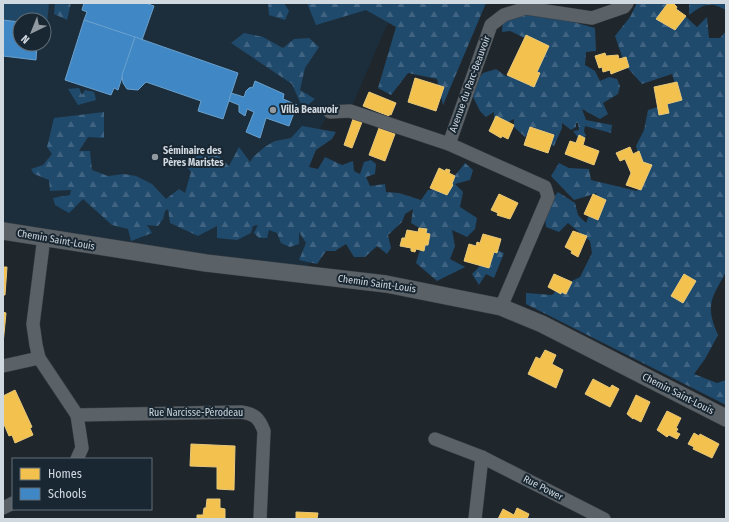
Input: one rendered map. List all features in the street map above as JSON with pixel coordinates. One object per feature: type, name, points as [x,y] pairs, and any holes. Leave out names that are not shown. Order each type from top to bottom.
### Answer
[{"type":"street","name":"Avenue du Parc-Beauvoir","points":[[448,144],[491,25],[504,15],[526,8],[592,18],[624,7],[627,3]]},
{"type":"street","name":"Avenue du Parc-Beauvoir","points":[[330,112],[350,111],[448,144],[545,187],[548,197],[501,307]]},
{"type":"street","name":"Chemin Saint-Louis","points":[[3,231],[106,249],[206,263],[386,284],[501,307],[542,324],[726,418]]},
{"type":"street","points":[[44,237],[33,324],[39,358],[77,414],[82,448],[77,458]]},
{"type":"street","points":[[3,366],[39,358]]},
{"type":"street","name":"Rue Narcisse-Pérodeau","points":[[77,414],[251,413],[259,419],[264,430],[260,519]]},
{"type":"street","name":"Rue Power","points":[[435,439],[482,457],[604,519]]},
{"type":"street","points":[[475,519],[482,457]]},
{"type":"street","points":[[3,508],[12,504]]},
{"type":"shaded area","name":"Séminaire des Pères Maristes","points":[[3,3],[393,3],[399,6],[386,27],[350,111],[330,112],[314,138],[301,175],[333,186],[306,275],[3,231]]},
{"type":"shaded area","points":[[3,3],[49,3],[48,12],[12,12],[12,21],[3,20]]},
{"type":"green space","points":[[55,3],[71,3],[67,20],[54,14]]},
{"type":"green space","points":[[268,3],[284,3],[289,11],[285,20],[269,15]]},
{"type":"green space","points":[[307,3],[486,3],[443,105],[437,79],[408,73],[391,95],[378,88],[396,27],[366,10],[316,25]]},
{"type":"green space","points":[[637,3],[671,3],[697,27],[707,17],[709,38],[720,38],[726,31],[726,272],[713,296],[711,309],[714,325],[718,335],[705,359],[694,374],[717,383],[726,380],[726,405],[526,304],[526,293],[552,295],[560,287],[580,277],[592,253],[590,241],[568,223],[559,232],[546,227],[544,209],[558,192],[575,203],[578,215],[586,223],[597,193],[574,200],[551,176],[559,163],[569,168],[589,169],[591,180],[637,191],[643,171],[636,146],[644,130],[648,110],[680,100],[672,74],[642,84],[625,65],[615,36],[630,17]]},
{"type":"green space","points":[[689,3],[726,3],[726,10],[715,5],[707,5],[698,8],[689,15]]},
{"type":"green space","points":[[530,13],[548,15],[595,28],[596,51],[586,52],[585,65],[595,71],[600,81],[609,77],[617,79],[620,86],[618,94],[603,103],[608,114],[600,119],[582,109],[586,120],[612,125],[611,133],[585,126],[584,131],[586,136],[579,139],[573,131],[579,130],[578,123],[576,123],[576,127],[571,130],[562,123],[562,128],[554,146],[538,138],[534,127],[525,137],[514,127],[514,119],[504,124],[494,121],[494,112],[486,117],[480,111],[470,91],[483,73],[496,69],[507,77],[529,40],[510,31],[502,32],[503,18]]},
{"type":"green space","points":[[244,33],[263,37],[283,48],[294,39],[309,38],[319,47],[305,68],[300,90],[315,99],[303,109],[292,84],[231,43]]},
{"type":"green space","points":[[79,88],[82,95],[85,90],[94,92],[96,100],[78,105],[68,89]]},
{"type":"green space","points":[[104,112],[104,138],[88,137],[79,151],[90,151],[92,170],[108,176],[124,174],[136,176],[152,184],[166,199],[179,189],[185,193],[191,172],[185,165],[200,146],[218,155],[229,166],[239,147],[250,162],[254,156],[266,146],[275,141],[291,138],[302,126],[336,132],[332,139],[316,150],[309,167],[318,169],[325,157],[342,165],[353,161],[354,171],[360,174],[364,162],[371,160],[376,164],[375,174],[366,177],[370,186],[385,184],[386,192],[399,193],[421,200],[428,190],[440,187],[449,181],[465,163],[473,170],[470,180],[455,184],[463,192],[460,207],[477,218],[475,229],[467,237],[452,230],[455,246],[450,259],[465,267],[437,281],[416,263],[419,253],[430,237],[426,232],[411,223],[413,209],[405,214],[402,222],[388,235],[391,248],[387,254],[377,246],[365,257],[354,257],[346,244],[335,251],[326,251],[317,264],[299,260],[306,243],[299,232],[299,244],[290,247],[281,243],[277,233],[269,230],[267,238],[259,238],[254,233],[258,225],[253,226],[251,233],[237,240],[217,238],[217,226],[198,236],[170,223],[168,209],[165,211],[163,219],[158,226],[147,225],[152,233],[131,241],[128,229],[112,225],[83,199],[69,213],[55,205],[53,198],[70,195],[71,190],[50,191],[49,180],[34,174],[31,169],[43,165],[52,154],[47,147],[54,118]]},
{"type":"green space","points":[[490,247],[504,253],[494,278],[486,274],[479,285],[472,274],[480,266]]},
{"type":"building: Homes","points":[[668,3],[673,3],[677,7],[676,9],[686,16],[675,30],[656,19]]},
{"type":"building: Homes","points":[[526,35],[549,46],[537,72],[540,73],[534,87],[507,75]]},
{"type":"building: Homes","points":[[605,53],[606,56],[618,55],[619,59],[626,57],[629,67],[611,74],[610,70],[603,72],[602,67],[599,68],[595,56]]},
{"type":"building: Homes","points":[[415,78],[444,87],[436,111],[408,102]]},
{"type":"building: Homes","points":[[677,82],[682,100],[667,104],[669,113],[659,115],[654,87]]},
{"type":"building: Homes","points":[[369,92],[396,103],[391,115],[389,114],[389,116],[363,106]]},
{"type":"building: Homes","points":[[496,116],[514,125],[508,139],[502,136],[501,138],[489,131]]},
{"type":"building: Homes","points":[[353,119],[362,122],[352,148],[344,145]]},
{"type":"building: Homes","points":[[530,127],[554,135],[548,153],[524,145]]},
{"type":"building: Homes","points":[[379,128],[395,134],[385,161],[369,155]]},
{"type":"building: Homes","points":[[579,135],[585,138],[583,145],[599,151],[594,165],[565,154],[570,141],[576,143]]},
{"type":"building: Homes","points":[[630,147],[633,154],[639,151],[643,162],[652,165],[641,190],[626,185],[631,173],[625,159],[620,161],[616,153]]},
{"type":"building: Homes","points":[[439,168],[445,171],[446,169],[450,170],[449,173],[455,176],[453,185],[447,195],[430,188]]},
{"type":"building: Homes","points":[[499,194],[518,203],[510,219],[497,215],[498,213],[491,210]]},
{"type":"building: Homes","points":[[593,194],[606,200],[598,220],[584,214]]},
{"type":"building: Homes","points":[[419,228],[427,229],[426,233],[430,234],[428,245],[425,245],[424,251],[416,249],[415,252],[411,251],[411,248],[400,246],[402,238],[405,238],[407,230],[418,232]]},
{"type":"building: Homes","points":[[573,231],[587,236],[578,257],[565,247]]},
{"type":"building: Homes","points":[[483,234],[501,239],[497,253],[494,252],[489,268],[464,261],[469,244],[476,246],[477,242],[480,243]]},
{"type":"building: Homes","points":[[3,267],[7,267],[5,295],[3,295]]},
{"type":"building: Homes","points":[[554,274],[572,282],[566,294],[561,292],[561,294],[548,287]]},
{"type":"building: Homes","points":[[684,274],[696,281],[683,303],[671,296]]},
{"type":"building: Homes","points":[[3,312],[6,313],[3,344]]},
{"type":"building: Homes","points":[[545,350],[556,355],[552,364],[563,370],[556,388],[528,374],[536,357],[540,359]]},
{"type":"building: Homes","points":[[593,379],[610,388],[612,385],[619,389],[610,407],[585,394]]},
{"type":"building: Homes","points":[[15,390],[32,427],[30,428],[33,435],[15,443],[12,435],[9,436],[3,422],[3,396]]},
{"type":"building: Homes","points":[[636,395],[650,402],[641,422],[633,419],[627,414]]},
{"type":"building: Homes","points":[[667,411],[681,418],[676,428],[678,429],[676,432],[680,434],[677,439],[669,435],[667,437],[657,430]]},
{"type":"building: Homes","points":[[694,433],[699,436],[700,434],[719,444],[712,458],[693,449],[694,447],[688,444]]},
{"type":"building: Homes","points":[[191,444],[235,446],[234,490],[217,489],[217,467],[190,466]]},
{"type":"building: Homes","points":[[207,499],[220,499],[220,508],[225,509],[225,519],[197,519],[197,515],[203,515],[204,508],[206,508]]},
{"type":"building: Homes","points":[[517,508],[529,514],[527,519],[498,519],[503,509],[514,515]]},
{"type":"building: Homes","points":[[296,512],[318,513],[317,519],[296,519]]},
{"type":"building: Schools","points":[[84,3],[145,3],[154,6],[142,40],[84,20],[87,12],[82,10]]},
{"type":"building: Schools","points":[[3,20],[12,21],[12,52],[36,52],[36,60],[3,56]]},
{"type":"building: Schools","points":[[84,20],[135,37],[118,90],[114,88],[111,95],[65,80]]},
{"type":"building: Schools","points":[[135,37],[238,73],[223,119],[198,111],[201,101],[146,82],[138,90],[127,89],[123,83],[122,75]]},
{"type":"building: Schools","name":"Villa Beauvoir","points":[[255,81],[284,94],[283,99],[297,105],[289,126],[266,118],[260,138],[246,132],[254,112],[247,109],[245,116],[239,112],[239,105],[229,101],[231,93],[244,97],[246,91],[253,87]]},
{"type":"place","name":"Villa Beauvoir","points":[[273,110]]},
{"type":"place","name":"Séminaire des Pères Maristes","points":[[155,157]]}]
